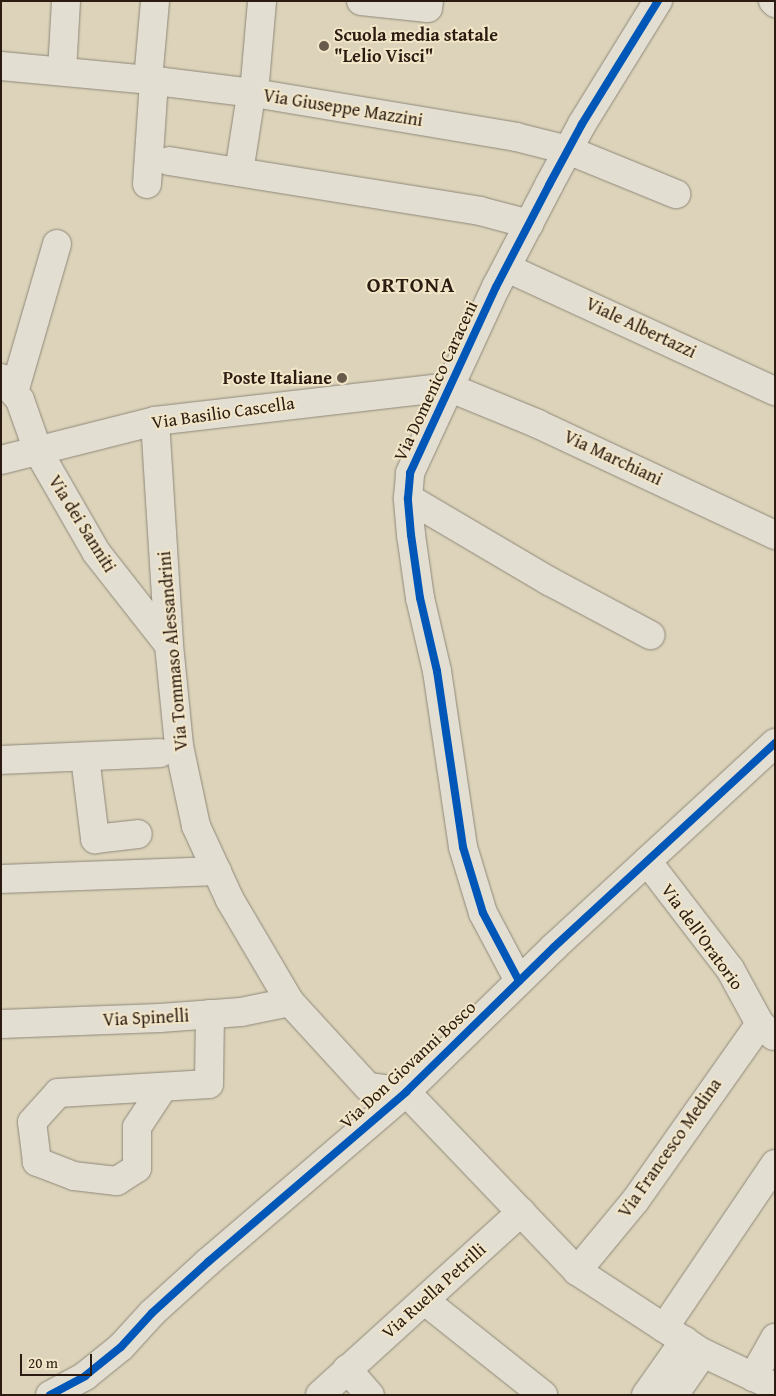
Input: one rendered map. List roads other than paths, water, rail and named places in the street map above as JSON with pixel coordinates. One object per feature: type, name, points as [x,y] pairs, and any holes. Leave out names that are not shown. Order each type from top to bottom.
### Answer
[{"type":"street","points":[[62,71],[66,1]]},
{"type":"street","points":[[147,184],[155,1]]},
{"type":"street","points":[[239,172],[251,101],[262,1]]},
{"type":"street","points":[[361,1],[428,8],[428,1]]},
{"type":"street","name":"Via Domenico Caraceni","points":[[519,981],[484,912],[463,847],[437,671],[420,598],[408,498],[410,473],[448,387],[529,224],[568,150],[658,1]]},
{"type":"street","name":"Via Giuseppe Mazzini","points":[[1,66],[151,80],[251,101],[516,137],[568,150],[676,194]]},
{"type":"street","points":[[169,161],[480,212],[529,224]]},
{"type":"street","name":"Via dei Sanniti","points":[[56,244],[7,385],[38,451],[96,552],[169,645]]},
{"type":"street","name":"Viale Albertazzi","points":[[507,268],[775,390]]},
{"type":"street","name":"Via Basilio Cascella","points":[[1,460],[155,421],[448,387]]},
{"type":"street","name":"Via Marchiani","points":[[448,387],[538,424],[775,535]]},
{"type":"street","name":"Via Tommaso Alessandrini","points":[[155,421],[169,645],[179,746],[196,826],[230,900],[290,1002],[368,1087],[406,1092]]},
{"type":"street","points":[[408,498],[549,581],[650,635]]},
{"type":"street","name":"Via Don Giovanni Bosco","points":[[50,1395],[85,1376],[121,1347],[152,1313],[208,1262],[406,1092],[519,981],[775,743]]},
{"type":"street","points":[[1,760],[160,753]]},
{"type":"street","points":[[1,868],[97,861],[85,757]]},
{"type":"street","points":[[95,839],[138,834]]},
{"type":"street","name":"Via dell'Oratorio","points":[[647,861],[730,970],[768,1031]]},
{"type":"street","points":[[1,879],[217,872]]},
{"type":"street","name":"Via Spinelli","points":[[1,1024],[210,1014],[290,1002]]},
{"type":"street","points":[[162,1089],[137,1127],[136,1168],[117,1181],[74,1176],[37,1162],[32,1122],[58,1094],[162,1089],[209,1084],[210,1014]]},
{"type":"street","name":"Via Francesco Medina","points":[[578,1271],[636,1201],[768,1031]]},
{"type":"street","points":[[406,1092],[578,1271],[684,1340],[764,1382],[775,1338]]},
{"type":"street","points":[[646,1395],[684,1340],[775,1164]]},
{"type":"street","name":"Via Ruella Petrilli","points":[[320,1395],[521,1212]]},
{"type":"street","points":[[425,1301],[543,1395]]},
{"type":"street","points":[[674,1395],[684,1340]]},
{"type":"street","points":[[347,1369],[370,1395]]},
{"type":"place","name":"Scuola media statale \"Lelio Visci\"","points":[[324,46]]},
{"type":"place","name":"Poste Italiane","points":[[342,378]]},
{"type":"district","name":"ORTONA","points":[[411,285]]}]
